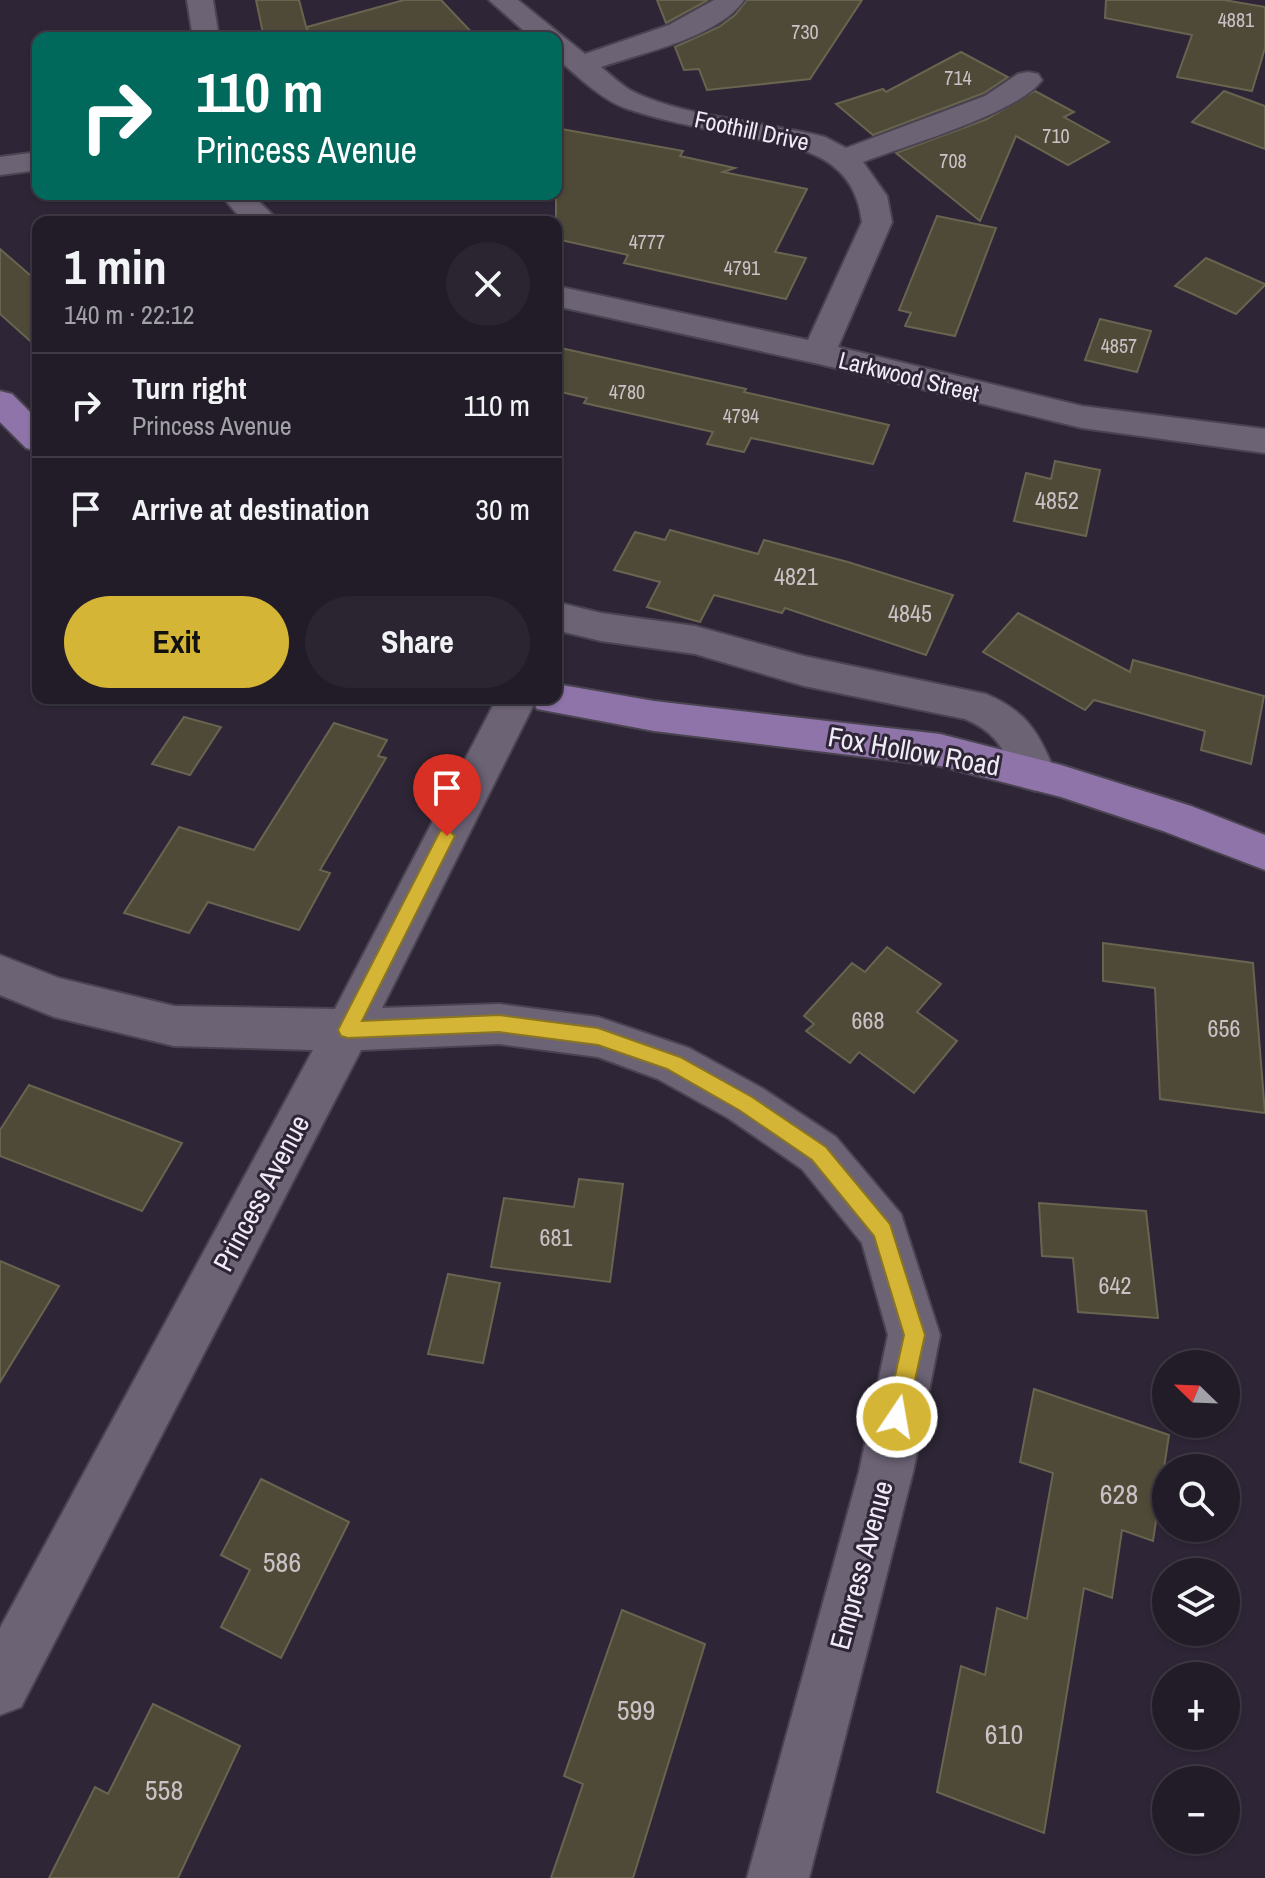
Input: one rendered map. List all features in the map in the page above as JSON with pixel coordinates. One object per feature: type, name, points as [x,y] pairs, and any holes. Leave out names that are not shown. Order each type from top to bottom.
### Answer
[{"type":"main road","points":[[0,402],[32,434]]},
{"type":"main road","name":"Fox Hollow Road","points":[[562,700],[654,716],[940,750],[1036,775],[1176,818],[1265,853]]},
{"type":"street","points":[[200,0],[205,32]]},
{"type":"street","points":[[502,0],[542,32]]},
{"type":"street","points":[[581,64],[674,33],[731,0]]},
{"type":"street","name":"Foothill Drive","points":[[562,49],[619,95],[633,101],[670,113],[815,143],[843,159],[869,188],[877,204],[877,222],[819,353]]},
{"type":"street","points":[[843,159],[995,102],[1028,80]]},
{"type":"street","points":[[240,200],[256,216]]},
{"type":"street","name":"Larkwood Street","points":[[562,297],[819,353],[1082,417],[1265,441]]},
{"type":"street","points":[[562,617],[601,627],[695,640],[804,671],[972,705],[1011,726],[1024,743],[1036,775]]},
{"type":"street","name":"Princess Avenue","points":[[0,1686],[348,1030],[514,704]]},
{"type":"street","name":"Empress Avenue","points":[[0,974],[54,997],[174,1026],[348,1030],[499,1024],[598,1037],[673,1063],[745,1103],[819,1153],[883,1231],[914,1335],[886,1472],[778,1878]]},
{"type":"building","points":[[256,0],[299,0],[307,32],[263,32]]},
{"type":"building","points":[[404,0],[441,0],[471,32],[308,32],[307,27]]},
{"type":"building","points":[[657,0],[708,0],[666,23]]},
{"type":"building","points":[[747,0],[862,0],[810,79],[707,90],[699,69],[684,70],[675,47],[719,27],[735,15]]},
{"type":"building","points":[[1106,0],[1224,0],[1265,7],[1265,48],[1252,91],[1177,77],[1192,35],[1105,18]]},
{"type":"building","points":[[961,52],[1008,77],[984,93],[873,135],[836,104],[883,89],[886,92]]},
{"type":"building","points":[[1035,91],[1074,112],[1064,117],[1109,142],[1068,165],[1016,136],[980,221],[896,153],[987,119]]},
{"type":"building","points":[[1224,91],[1265,106],[1265,149],[1192,122]]},
{"type":"building","points":[[562,129],[683,151],[680,156],[735,168],[723,172],[807,189],[775,252],[806,258],[786,299],[624,263],[628,255],[562,240],[562,216],[556,216],[556,200],[562,200]]},
{"type":"building","points":[[937,216],[996,228],[955,336],[905,326],[911,313],[899,310]]},
{"type":"building","points":[[0,249],[32,277],[32,343],[0,314]]},
{"type":"building","points":[[1206,258],[1265,285],[1236,314],[1175,286]]},
{"type":"building","points":[[1100,319],[1151,331],[1137,372],[1085,360]]},
{"type":"building","points":[[562,348],[746,389],[744,392],[889,425],[873,464],[751,438],[744,452],[707,444],[713,432],[584,403],[587,398],[562,392]]},
{"type":"building","points":[[1055,461],[1100,470],[1086,536],[1014,521],[1026,473],[1051,479]]},
{"type":"building","points":[[670,530],[758,554],[764,540],[953,595],[926,655],[785,608],[782,613],[714,595],[700,622],[647,607],[660,582],[614,570],[635,532],[665,540]]},
{"type":"building","points":[[1018,613],[1130,672],[1133,660],[1264,696],[1251,764],[1201,750],[1205,731],[1094,700],[1085,710],[983,652]]},
{"type":"building","points":[[184,717],[221,727],[190,775],[152,764]]},
{"type":"building","points":[[334,723],[387,740],[378,756],[386,758],[320,870],[330,873],[299,930],[208,902],[189,933],[124,913],[179,827],[254,850]]},
{"type":"building","points":[[1103,943],[1253,963],[1265,1113],[1160,1099],[1155,988],[1103,981]]},
{"type":"building","points":[[887,947],[941,984],[917,1012],[957,1041],[914,1093],[859,1052],[850,1063],[806,1031],[814,1024],[804,1016],[852,963],[865,972]]},
{"type":"building","points":[[29,1085],[182,1143],[142,1211],[0,1156],[0,1130]]},
{"type":"building","points":[[579,1179],[623,1184],[610,1282],[491,1267],[504,1198],[574,1207]]},
{"type":"building","points":[[1039,1203],[1146,1211],[1158,1318],[1078,1312],[1073,1258],[1042,1256]]},
{"type":"building","points":[[0,1261],[59,1286],[0,1382]]},
{"type":"building","points":[[448,1274],[500,1283],[483,1363],[428,1354]]},
{"type":"building","points":[[1034,1389],[1152,1429],[1152,1438],[1169,1438],[1166,1454],[1152,1454],[1152,1541],[1122,1530],[1112,1598],[1084,1588],[1044,1833],[937,1792],[961,1666],[985,1675],[997,1608],[1027,1619],[1053,1473],[1020,1462]]},
{"type":"building","points":[[261,1479],[349,1522],[281,1658],[221,1627],[250,1570],[221,1555]]},
{"type":"building","points":[[622,1610],[705,1644],[633,1878],[551,1878],[583,1784],[564,1776]]},
{"type":"building","points":[[153,1704],[240,1746],[178,1878],[49,1878],[95,1787],[108,1794]]},
{"type":"route","points":[[447,836],[348,1030],[499,1024],[598,1037],[673,1063],[745,1103],[819,1153],[883,1231],[914,1335],[897,1417]]}]
